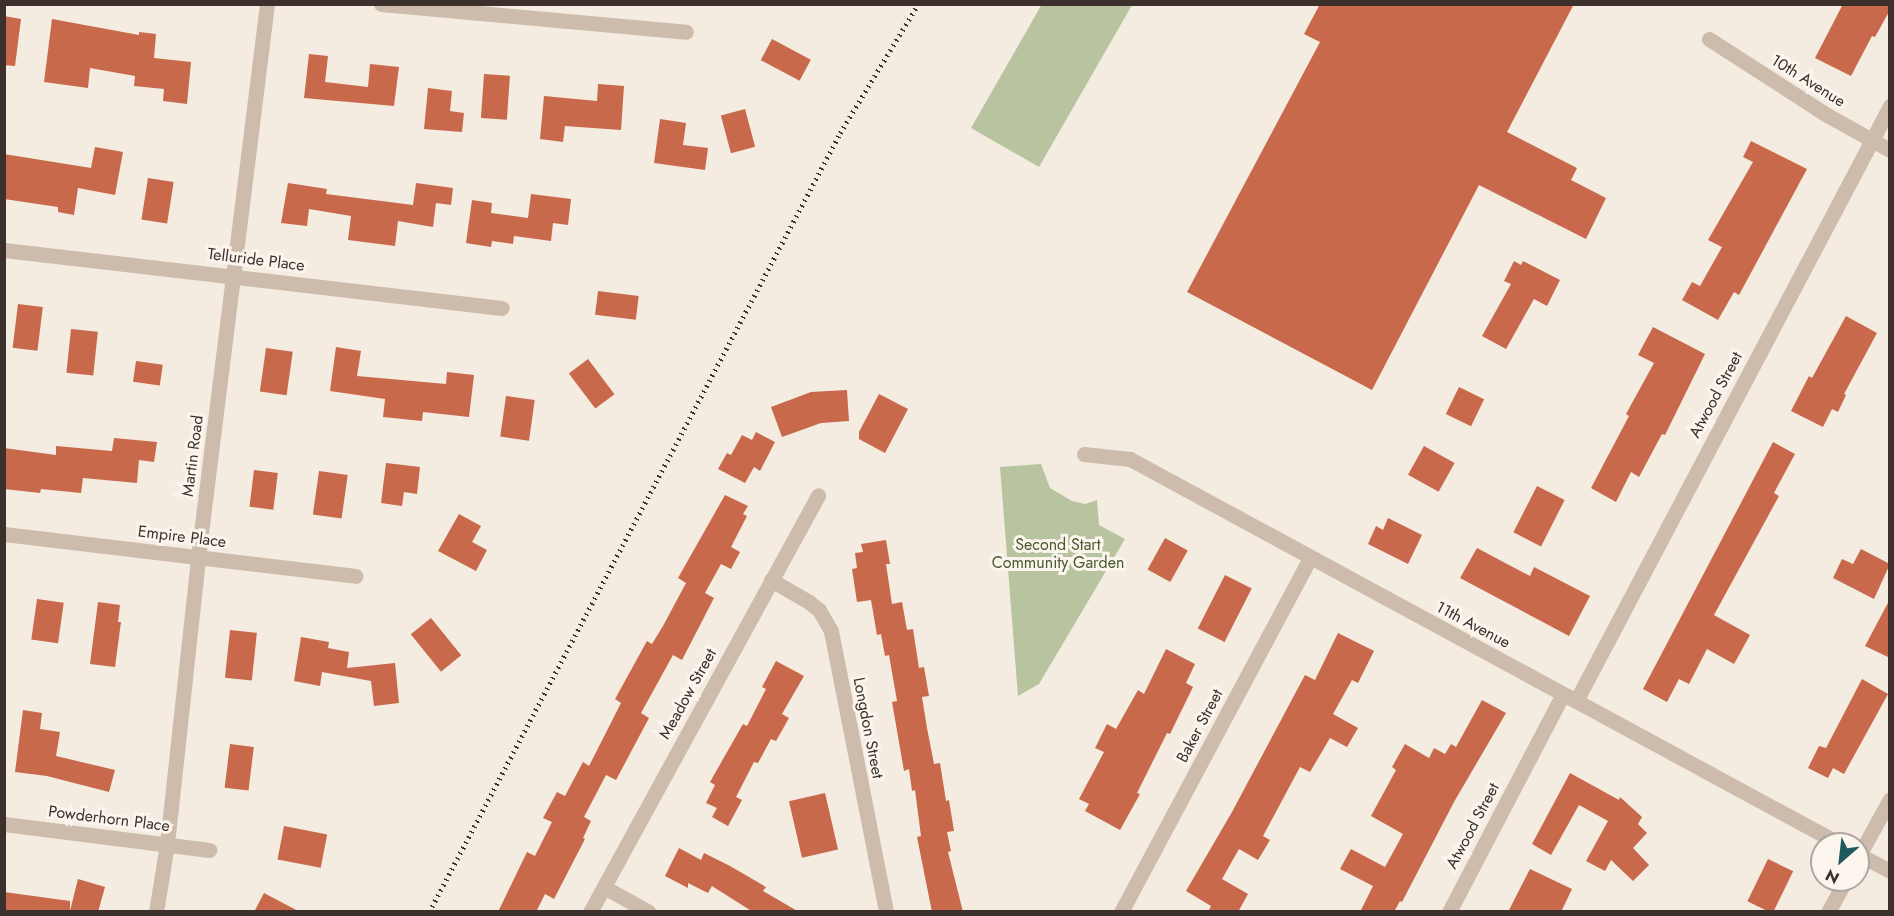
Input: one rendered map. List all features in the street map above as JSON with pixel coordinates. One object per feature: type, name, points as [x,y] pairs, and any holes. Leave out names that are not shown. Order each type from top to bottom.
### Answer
[{"type":"street","name":"Martin Road","points":[[156,912],[167,844],[198,557],[267,4]]},
{"type":"street","points":[[381,4],[686,32]]},
{"type":"street","name":"10th Avenue","points":[[1709,39],[1890,150]]},
{"type":"street","name":"Atwood Street","points":[[1449,912],[1570,698],[1890,106]]},
{"type":"street","name":"Telluride Place","points":[[4,250],[502,308]]},
{"type":"street","name":"11th Avenue","points":[[1084,454],[1130,459],[1818,832]]},
{"type":"street","name":"Meadow Street","points":[[591,912],[818,495]]},
{"type":"street","name":"Empire Place","points":[[4,534],[355,576]]},
{"type":"street","name":"Baker Street","points":[[1121,912],[1310,558]]},
{"type":"street","name":"Longdon Street","points":[[771,580],[819,610],[831,631],[886,912]]},
{"type":"street","points":[[1870,834],[1890,798]]},
{"type":"street","name":"Powderhorn Place","points":[[4,824],[209,850]]},
{"type":"street","points":[[1870,861],[1890,871]]},
{"type":"street","points":[[604,887],[649,912]]},
{"type":"street","points":[[1828,912],[1839,892]]},
{"type":"green space","points":[[1042,4],[1132,5],[1039,167],[971,128]]},
{"type":"green space","name":"Second Start Community Garden","points":[[1041,464],[1050,488],[1072,501],[1085,504],[1097,500],[1099,525],[1125,539],[1039,684],[1018,696],[1000,467]]},
{"type":"building","points":[[1320,4],[1574,4],[1507,132],[1577,168],[1571,180],[1606,198],[1586,239],[1479,185],[1372,390],[1187,292],[1320,42],[1304,34]]},
{"type":"building","points":[[1843,4],[1890,4],[1890,10],[1875,37],[1872,36],[1851,76],[1815,58]]},
{"type":"building","points":[[4,16],[21,19],[15,66],[4,65]]},
{"type":"building","points":[[52,19],[139,35],[139,32],[156,34],[154,58],[191,62],[187,104],[163,101],[164,89],[134,86],[135,76],[90,68],[88,88],[44,82]]},
{"type":"building","points":[[772,39],[811,60],[800,81],[761,60]]},
{"type":"building","points":[[309,54],[328,56],[325,82],[368,87],[370,64],[399,67],[394,106],[304,98]]},
{"type":"building","points":[[484,74],[510,76],[507,120],[481,118]]},
{"type":"building","points":[[598,84],[624,86],[621,130],[565,126],[563,142],[540,139],[544,96],[597,101]]},
{"type":"building","points":[[428,88],[452,91],[450,111],[464,113],[462,132],[424,129]]},
{"type":"building","points":[[745,109],[755,147],[731,153],[721,115]]},
{"type":"building","points":[[660,119],[686,123],[683,145],[708,148],[705,170],[654,163]]},
{"type":"building","points":[[1751,141],[1807,169],[1739,295],[1734,292],[1718,320],[1682,300],[1692,282],[1700,286],[1722,247],[1708,240],[1753,162],[1743,157]]},
{"type":"building","points":[[95,147],[123,152],[115,195],[78,188],[74,215],[58,212],[58,207],[4,199],[4,154],[91,168]]},
{"type":"building","points":[[148,178],[174,182],[167,224],[141,219]]},
{"type":"building","points":[[288,183],[327,189],[326,194],[413,205],[416,183],[453,188],[451,205],[436,203],[433,227],[398,221],[395,246],[348,240],[351,216],[309,209],[307,226],[281,223]]},
{"type":"building","points":[[531,194],[571,199],[568,225],[553,223],[551,241],[514,236],[513,244],[492,241],[491,247],[466,243],[472,200],[492,203],[491,213],[528,218]]},
{"type":"building","points":[[1514,261],[1521,265],[1523,261],[1560,280],[1547,306],[1534,299],[1506,349],[1482,336],[1511,284],[1504,281]]},
{"type":"building","points":[[598,291],[639,296],[636,320],[595,315]]},
{"type":"building","points":[[18,304],[43,307],[37,351],[13,348]]},
{"type":"building","points":[[1846,316],[1877,333],[1844,394],[1846,395],[1838,412],[1832,409],[1823,427],[1791,411],[1809,376],[1812,378]]},
{"type":"building","points":[[1653,327],[1705,354],[1665,435],[1662,434],[1639,477],[1631,472],[1616,502],[1591,488],[1629,416],[1626,414],[1654,363],[1638,355]]},
{"type":"building","points":[[71,329],[98,332],[93,376],[66,373]]},
{"type":"building","points":[[336,347],[361,351],[357,376],[446,384],[447,372],[474,375],[469,417],[423,412],[422,421],[383,417],[385,399],[330,391]]},
{"type":"building","points":[[266,348],[293,352],[287,395],[260,392]]},
{"type":"building","points":[[588,359],[614,394],[595,409],[569,373]]},
{"type":"building","points":[[136,361],[163,365],[160,386],[133,382]]},
{"type":"building","points":[[1459,387],[1484,399],[1471,426],[1446,414]]},
{"type":"building","points":[[847,390],[849,421],[821,423],[782,437],[771,407],[811,392]]},
{"type":"building","points":[[879,394],[908,409],[885,453],[859,439],[859,432]]},
{"type":"building","points":[[506,396],[535,400],[529,441],[500,437]]},
{"type":"building","points":[[756,432],[775,442],[760,471],[754,467],[745,483],[718,469],[727,453],[731,455],[742,435],[752,440]]},
{"type":"building","points":[[114,438],[157,442],[154,462],[139,460],[137,483],[83,478],[81,493],[41,489],[40,493],[4,489],[4,448],[56,455],[56,446],[112,451]]},
{"type":"building","points":[[1773,442],[1795,454],[1774,493],[1779,496],[1714,615],[1750,635],[1734,664],[1707,649],[1689,684],[1679,679],[1667,702],[1643,689]]},
{"type":"building","points":[[1424,446],[1455,463],[1439,492],[1408,475]]},
{"type":"building","points":[[386,463],[420,467],[417,494],[404,492],[402,506],[381,503]]},
{"type":"building","points":[[254,470],[278,473],[273,510],[249,507]]},
{"type":"building","points":[[319,471],[348,475],[342,519],[313,515]]},
{"type":"building","points":[[1537,486],[1565,500],[1541,546],[1513,532]]},
{"type":"building","points":[[725,495],[748,506],[743,514],[747,516],[731,547],[740,552],[731,569],[721,564],[705,593],[714,598],[682,660],[673,655],[641,713],[649,718],[616,780],[606,775],[584,817],[591,821],[583,838],[585,839],[554,899],[545,894],[536,912],[498,912],[527,852],[535,856],[552,822],[543,818],[557,792],[565,796],[583,762],[589,766],[621,703],[615,699],[647,641],[652,644],[663,626],[686,583],[678,578]]},
{"type":"building","points":[[459,514],[481,526],[472,542],[487,550],[476,571],[438,551]]},
{"type":"building","points":[[1388,518],[1422,535],[1408,564],[1368,544],[1376,526],[1383,530]]},
{"type":"building","points":[[1165,538],[1188,551],[1170,582],[1148,569]]},
{"type":"building","points":[[886,540],[890,564],[886,564],[892,604],[902,602],[907,630],[913,629],[919,668],[924,667],[929,696],[922,697],[934,764],[940,763],[946,801],[949,800],[954,831],[947,832],[951,851],[948,852],[963,912],[932,912],[917,837],[921,836],[915,790],[912,791],[909,769],[904,771],[892,702],[897,701],[889,655],[885,656],[881,634],[877,635],[871,600],[857,602],[852,569],[857,568],[855,553],[863,552],[861,544]]},
{"type":"building","points":[[1477,548],[1530,576],[1534,567],[1590,596],[1569,636],[1460,578]]},
{"type":"building","points":[[1861,549],[1890,564],[1874,599],[1833,578],[1842,559],[1853,564]]},
{"type":"building","points":[[1225,575],[1252,589],[1224,642],[1198,628]]},
{"type":"building","points":[[37,599],[64,603],[58,643],[31,640]]},
{"type":"building","points":[[1890,599],[1890,658],[1865,646]]},
{"type":"building","points":[[98,602],[120,605],[118,622],[121,622],[115,667],[90,664]]},
{"type":"building","points":[[431,618],[461,655],[441,672],[411,634]]},
{"type":"building","points":[[230,630],[257,633],[252,681],[225,678]]},
{"type":"building","points":[[1338,633],[1374,651],[1358,683],[1352,680],[1333,714],[1358,728],[1347,747],[1330,738],[1310,772],[1300,767],[1263,836],[1270,840],[1258,860],[1239,849],[1222,879],[1248,894],[1238,912],[1208,912],[1211,906],[1186,891],[1232,812],[1305,675],[1315,680]]},
{"type":"building","points":[[301,637],[329,642],[328,648],[349,652],[347,668],[395,663],[399,703],[374,706],[371,681],[322,672],[320,686],[294,681]]},
{"type":"building","points":[[1166,649],[1195,664],[1186,683],[1193,687],[1170,734],[1167,733],[1137,793],[1140,794],[1120,830],[1085,811],[1089,804],[1079,799],[1104,752],[1095,748],[1107,724],[1116,729],[1138,690],[1144,694]]},
{"type":"building","points":[[776,661],[804,676],[782,714],[789,718],[776,741],[771,739],[758,763],[754,762],[736,797],[742,800],[728,826],[712,817],[717,808],[706,803],[715,785],[710,782],[743,724],[747,726],[766,689],[762,687]]},
{"type":"building","points":[[1862,679],[1888,694],[1844,774],[1833,768],[1828,778],[1808,768],[1819,746],[1826,748]]},
{"type":"building","points":[[1482,700],[1506,713],[1454,802],[1402,902],[1400,901],[1394,912],[1360,912],[1373,886],[1340,869],[1351,849],[1385,867],[1403,834],[1371,816],[1396,770],[1392,767],[1405,744],[1429,758],[1434,748],[1445,754],[1451,744],[1456,747]]},
{"type":"building","points":[[23,710],[42,713],[40,729],[60,732],[56,756],[115,770],[109,792],[47,776],[15,772]]},
{"type":"building","points":[[230,744],[254,747],[248,791],[225,788]]},
{"type":"building","points":[[1570,773],[1619,800],[1620,797],[1642,817],[1638,824],[1647,833],[1633,848],[1649,865],[1633,881],[1611,860],[1605,871],[1586,861],[1608,821],[1579,805],[1551,855],[1532,844]]},
{"type":"building","points":[[825,793],[838,850],[802,858],[789,801]]},
{"type":"building","points":[[284,826],[327,834],[321,868],[278,859]]},
{"type":"building","points":[[679,848],[701,860],[704,853],[730,866],[766,887],[763,891],[799,912],[753,912],[712,886],[708,893],[688,883],[688,888],[665,876]]},
{"type":"building","points":[[1768,859],[1793,871],[1773,912],[1747,901]]},
{"type":"building","points":[[1530,869],[1572,889],[1561,912],[1508,912]]},
{"type":"building","points":[[78,879],[105,887],[98,912],[4,912],[4,892],[70,901],[70,911]]},
{"type":"building","points":[[264,893],[300,912],[254,912]]},
{"type":"railway","points":[[429,912],[840,133],[918,4]]}]
